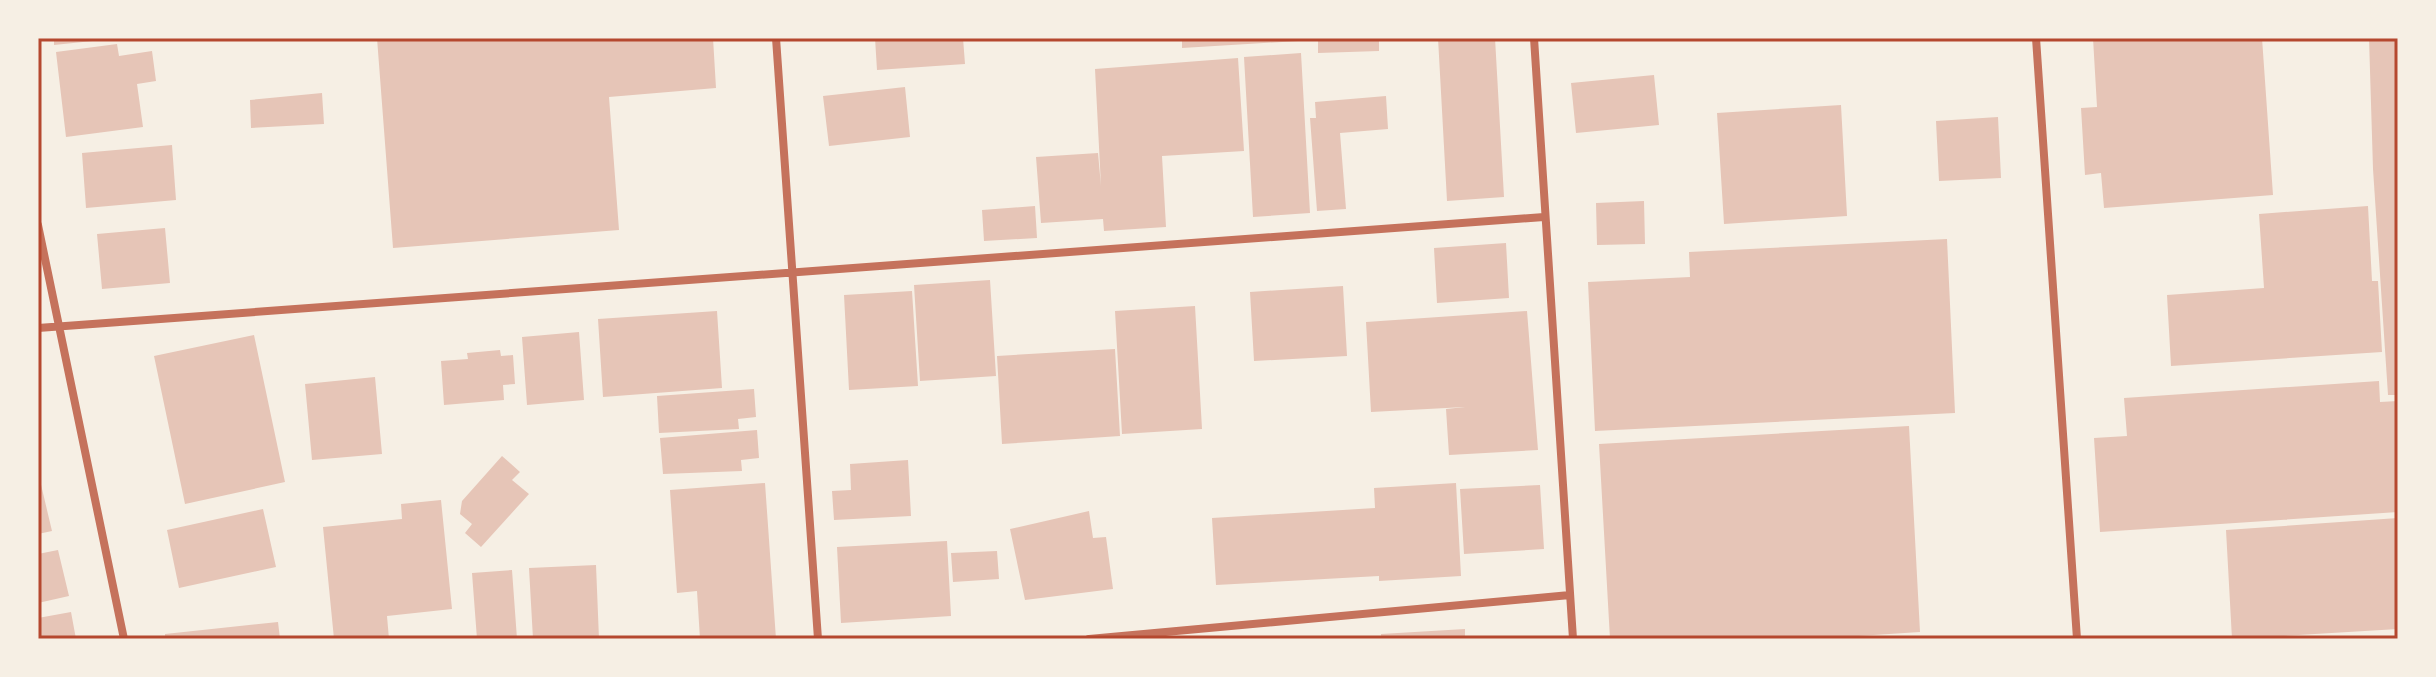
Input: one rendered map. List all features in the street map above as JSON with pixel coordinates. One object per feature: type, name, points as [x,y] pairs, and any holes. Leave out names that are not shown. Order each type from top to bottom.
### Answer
[{"type":"street","points":[[776,38],[818,639]]},
{"type":"street","points":[[1534,38],[1573,639]]},
{"type":"street","points":[[2036,38],[2077,639]]},
{"type":"street","points":[[38,328],[1544,217]]},
{"type":"street","points":[[38,225],[124,639]]},
{"type":"street","points":[[1089,639],[1570,595]]},
{"type":"building","points":[[54,38],[102,38],[102,40],[54,45]]},
{"type":"building","points":[[377,38],[713,38],[716,88],[609,97],[619,230],[393,248]]},
{"type":"building","points":[[875,38],[963,38],[965,64],[877,70]]},
{"type":"building","points":[[1182,38],[1298,38],[1298,41],[1182,48]]},
{"type":"building","points":[[1318,38],[1379,38],[1379,51],[1318,53]]},
{"type":"building","points":[[1438,38],[1495,38],[1504,197],[1447,201]]},
{"type":"building","points":[[2093,38],[2262,38],[2273,195],[2104,208],[2101,173],[2085,175],[2081,108],[2097,107]]},
{"type":"building","points":[[2369,38],[2398,38],[2398,395],[2388,395],[2373,169]]},
{"type":"building","points":[[117,44],[119,56],[152,51],[156,81],[137,84],[143,127],[66,137],[56,52]]},
{"type":"building","points":[[1301,53],[1310,213],[1253,217],[1244,57]]},
{"type":"building","points":[[1238,58],[1244,151],[1162,156],[1166,227],[1104,231],[1103,219],[1041,223],[1036,157],[1098,153],[1101,186],[1095,69]]},
{"type":"building","points":[[1654,75],[1659,125],[1576,133],[1571,83]]},
{"type":"building","points":[[905,87],[910,137],[829,146],[823,96]]},
{"type":"building","points":[[322,93],[324,124],[251,128],[250,100]]},
{"type":"building","points":[[1386,96],[1388,129],[1340,133],[1346,209],[1317,211],[1310,118],[1316,118],[1315,102]]},
{"type":"building","points":[[1841,105],[1847,216],[1724,224],[1717,113]]},
{"type":"building","points":[[1998,117],[2001,178],[1939,181],[1936,121]]},
{"type":"building","points":[[172,145],[176,200],[86,208],[82,153]]},
{"type":"building","points":[[1644,201],[1645,244],[1597,245],[1596,203]]},
{"type":"building","points":[[1035,206],[1037,238],[984,241],[982,210]]},
{"type":"building","points":[[2368,206],[2372,281],[2378,281],[2382,352],[2171,366],[2167,295],[2264,288],[2259,214]]},
{"type":"building","points":[[165,228],[170,283],[102,289],[97,234]]},
{"type":"building","points":[[1947,239],[1955,413],[1595,431],[1588,282],[1690,277],[1689,252]]},
{"type":"building","points":[[1506,243],[1509,298],[1437,303],[1434,248]]},
{"type":"building","points":[[990,280],[996,376],[920,381],[914,285]]},
{"type":"building","points":[[1343,286],[1347,356],[1254,361],[1250,292]]},
{"type":"building","points":[[912,291],[918,386],[849,390],[844,295]]},
{"type":"building","points":[[1195,306],[1202,429],[1122,434],[1115,311]]},
{"type":"building","points":[[717,311],[722,388],[603,397],[598,319]]},
{"type":"building","points":[[1527,311],[1538,450],[1449,455],[1446,409],[1465,407],[1371,412],[1366,322]]},
{"type":"building","points":[[579,332],[584,400],[527,405],[522,337]]},
{"type":"building","points":[[254,335],[285,482],[185,504],[154,356]]},
{"type":"building","points":[[1115,349],[1120,436],[1002,444],[997,356]]},
{"type":"building","points":[[500,350],[501,356],[513,355],[515,384],[503,385],[504,400],[444,405],[441,361],[468,359],[467,353]]},
{"type":"building","points":[[375,377],[382,454],[312,460],[305,384]]},
{"type":"building","points":[[2379,381],[2380,402],[2398,401],[2398,512],[2100,532],[2094,438],[2127,436],[2124,398]]},
{"type":"building","points":[[754,389],[756,417],[738,419],[739,429],[659,433],[657,396]]},
{"type":"building","points":[[1909,426],[1920,632],[1812,639],[1610,639],[1599,444]]},
{"type":"building","points":[[757,430],[759,458],[741,460],[742,471],[663,474],[660,438]]},
{"type":"building","points":[[502,456],[520,472],[512,480],[529,494],[481,547],[465,533],[472,524],[460,514],[462,501]]},
{"type":"building","points":[[908,460],[911,516],[834,520],[832,491],[851,490],[850,464]]},
{"type":"building","points":[[38,472],[52,531],[38,534]]},
{"type":"building","points":[[765,483],[776,639],[700,639],[697,591],[677,593],[670,490]]},
{"type":"building","points":[[1456,483],[1461,576],[1379,581],[1379,576],[1216,585],[1212,518],[1375,508],[1374,488]]},
{"type":"building","points":[[1540,485],[1544,549],[1464,554],[1460,489]]},
{"type":"building","points":[[441,500],[452,609],[387,616],[389,639],[334,639],[323,527],[402,519],[401,504]]},
{"type":"building","points":[[263,509],[276,567],[179,588],[167,530]]},
{"type":"building","points":[[1089,511],[1093,538],[1106,537],[1113,589],[1025,600],[1010,529]]},
{"type":"building","points":[[2398,518],[2398,629],[2232,639],[2226,530]]},
{"type":"building","points":[[947,541],[951,616],[841,623],[837,547]]},
{"type":"building","points":[[58,550],[69,596],[38,603],[38,554]]},
{"type":"building","points":[[997,551],[999,579],[953,582],[951,553]]},
{"type":"building","points":[[596,565],[599,639],[533,639],[529,568]]},
{"type":"building","points":[[512,570],[517,639],[477,639],[472,573]]},
{"type":"building","points":[[71,612],[76,639],[38,639],[38,618]]},
{"type":"building","points":[[278,622],[280,639],[165,639],[165,634]]},
{"type":"building","points":[[1465,629],[1465,639],[1381,639],[1381,634]]}]
